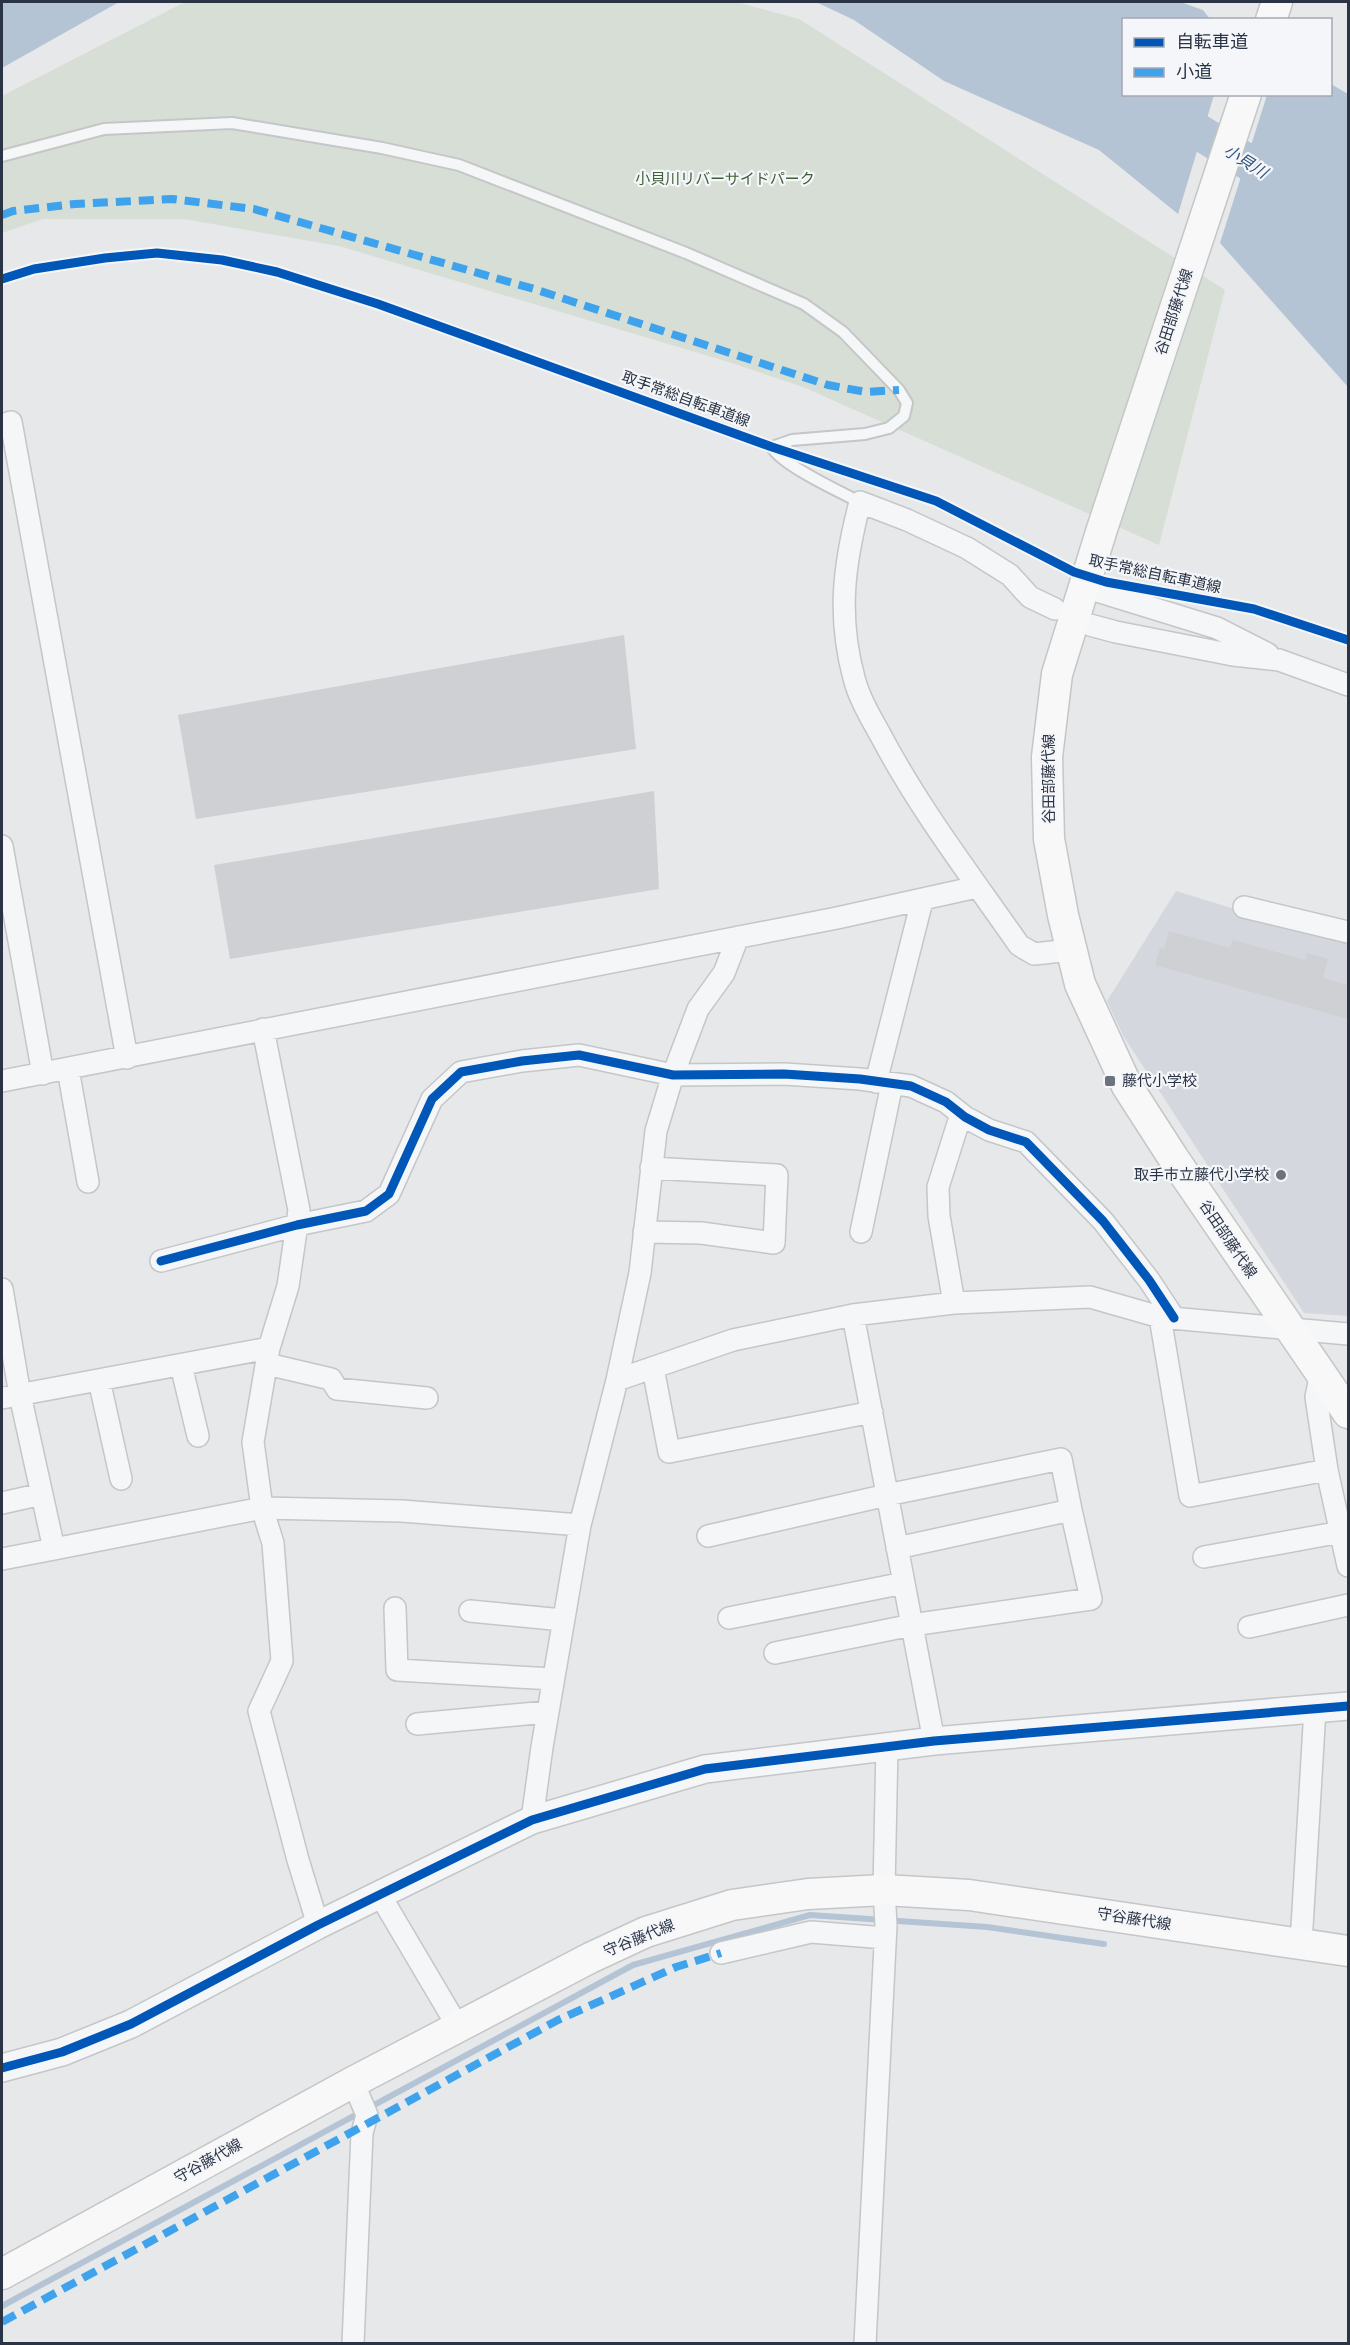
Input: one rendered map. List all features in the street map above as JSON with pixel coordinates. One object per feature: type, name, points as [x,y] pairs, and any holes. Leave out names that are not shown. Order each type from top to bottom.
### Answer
[{"type":"main road","points":[[1272,18],[1277,2]]},
{"type":"main road","name":"谷田部藤代線","points":[[1245,96],[1102,529],[1057,674],[1047,757],[1049,839],[1071,950],[1086,999],[1127,1086],[1348,1413]]},
{"type":"main road","name":"守谷藤代線","points":[[2,2274],[353,2082],[590,1958],[646,1932],[732,1905],[808,1894],[884,1890],[969,1895],[1348,1951]]},
{"type":"street","points":[[2,425],[11,423],[127,1058]]},
{"type":"street","points":[[1055,609],[1030,597],[1010,576],[967,548],[907,520],[860,502],[849,544],[843,581],[845,629],[854,679],[897,767],[977,887],[1019,945],[1034,954],[1071,950]]},
{"type":"street","points":[[1084,585],[1096,591],[1216,628],[1279,660],[1348,685]]},
{"type":"street","points":[[1090,626],[1233,655],[1279,660]]},
{"type":"street","points":[[2,846],[43,1074]]},
{"type":"street","points":[[2,1081],[922,901],[977,887]]},
{"type":"street","points":[[861,1232],[884,1083],[922,901]]},
{"type":"street","points":[[1244,906],[1348,932]]},
{"type":"street","points":[[532,1820],[547,1712],[579,1525],[616,1380],[640,1273],[656,1131],[673,1075],[698,1009],[724,973],[738,937]]},
{"type":"street","points":[[263,1029],[299,1210],[288,1286],[268,1356],[253,1442],[262,1508],[273,1543],[282,1661],[260,1711],[298,1860],[318,1925]]},
{"type":"street","points":[[161,1261],[297,1225],[366,1211],[389,1194],[432,1099],[461,1072],[579,1055],[673,1075],[784,1074],[911,1086],[946,1102],[961,1114],[989,1130],[1026,1142],[1103,1221],[1149,1280],[1167,1317],[1190,1496],[1327,1470]]},
{"type":"street","points":[[68,1069],[88,1182]]},
{"type":"street","points":[[954,1303],[939,1216],[938,1187],[961,1114]]},
{"type":"street","points":[[644,1232],[701,1233],[774,1243],[777,1175],[651,1168]]},
{"type":"street","points":[[2,1289],[11,1397],[42,1494],[54,1549]]},
{"type":"street","points":[[616,1380],[733,1340],[853,1315],[954,1303],[1090,1298],[1167,1317],[1348,1334]]},
{"type":"street","points":[[853,1315],[934,1741]]},
{"type":"street","points":[[11,1397],[181,1365],[268,1356],[331,1379],[337,1389],[427,1398]]},
{"type":"street","points":[[181,1365],[198,1436]]},
{"type":"street","points":[[653,1368],[669,1452],[872,1412]]},
{"type":"street","points":[[1321,1373],[1316,1397],[1327,1470],[1348,1566]]},
{"type":"street","points":[[99,1380],[121,1479]]},
{"type":"street","points":[[708,1536],[887,1495],[1061,1460],[1091,1599],[912,1625],[775,1653]]},
{"type":"street","points":[[2,1503],[42,1494]]},
{"type":"street","points":[[2,1558],[262,1508],[402,1511],[579,1525]]},
{"type":"street","points":[[897,1548],[1071,1510]]},
{"type":"street","points":[[1204,1557],[1341,1532]]},
{"type":"street","points":[[729,1618],[904,1582]]},
{"type":"street","points":[[1249,1627],[1348,1605]]},
{"type":"street","points":[[395,1608],[398,1670],[553,1679]]},
{"type":"street","points":[[470,1611],[563,1620]]},
{"type":"street","points":[[2,2068],[62,2052],[131,2024],[318,1925],[532,1820],[705,1768],[934,1741],[1348,1706]]},
{"type":"street","points":[[1301,1944],[1315,1709]]},
{"type":"street","points":[[417,1724],[547,1712]]},
{"type":"street","points":[[865,2343],[885,1938],[887,1746]]},
{"type":"street","points":[[380,1895],[458,2027]]},
{"type":"street","points":[[721,1953],[811,1932],[885,1938]]},
{"type":"street","points":[[353,2082],[368,2115],[362,2133],[353,2343]]},
{"type":"lane","points":[[2,156],[104,129],[232,123],[382,148],[459,165],[686,253],[804,304],[843,332],[899,390],[907,403],[904,416],[890,428],[865,434],[792,440],[772,447],[787,462],[860,502]]},
{"type":"shaded area","name":"取手市立藤代小学校","points":[[1176,891],[1348,944],[1348,1316],[1304,1313],[1124,1037],[1107,1001]]},
{"type":"green space","name":"小貝川リバーサイドパーク","points":[[185,2],[736,2],[799,19],[1225,290],[1159,545],[803,387],[732,363],[339,246],[184,219],[43,219],[2,233],[2,96]]},
{"type":"water","points":[[2,2],[119,2],[2,68]]},
{"type":"water","points":[[816,2],[1180,2],[1203,10],[1209,18],[1122,18],[1122,96],[1214,96],[1178,214],[1099,150],[944,81],[854,20]]},
{"type":"water","points":[[1332,85],[1348,94],[1348,387],[1220,243],[1267,96],[1332,96]]},
{"type":"building","points":[[624,635],[636,749],[196,819],[178,715]]},
{"type":"building","points":[[654,791],[659,889],[230,959],[214,865]]},
{"type":"building","points":[[1169,931],[1230,948],[1233,940],[1305,960],[1307,953],[1328,959],[1323,978],[1348,985],[1348,1019],[1155,965],[1160,948],[1164,949]]},
{"type":"waterway","name":"小貝川","points":[[1140,96],[1329,212],[1348,235]]},
{"type":"waterway","points":[[2,2306],[633,1965],[810,1915],[987,1927],[1104,1944]]},
{"type":"marked path","points":[[2,215],[13,211],[75,204],[172,199],[254,209],[534,289],[828,385],[866,392],[899,390]]},
{"type":"marked path","points":[[2,2322],[558,2020],[676,1967],[721,1953]]},
{"type":"cycle path","name":"取手常総自転車道線","points":[[2,279],[34,269],[157,253],[222,260],[277,272],[378,304],[772,447],[936,501],[1074,572],[1106,582],[1254,609],[1348,640]]},
{"type":"cycle path","points":[[161,1261],[297,1225],[366,1211],[389,1194],[432,1099],[461,1072],[522,1061],[579,1055],[673,1075],[784,1074],[860,1079],[911,1086],[946,1102],[965,1117],[989,1130],[1026,1142],[1103,1221],[1149,1280],[1174,1318]]},
{"type":"cycle path","points":[[2,2068],[62,2052],[131,2024],[318,1925],[532,1820],[705,1769],[934,1741],[1348,1706]]},
{"type":"place","name":"藤代小学校","points":[[1110,1081]]},
{"type":"place","name":"取手市立藤代小学校","points":[[1281,1175]]}]
